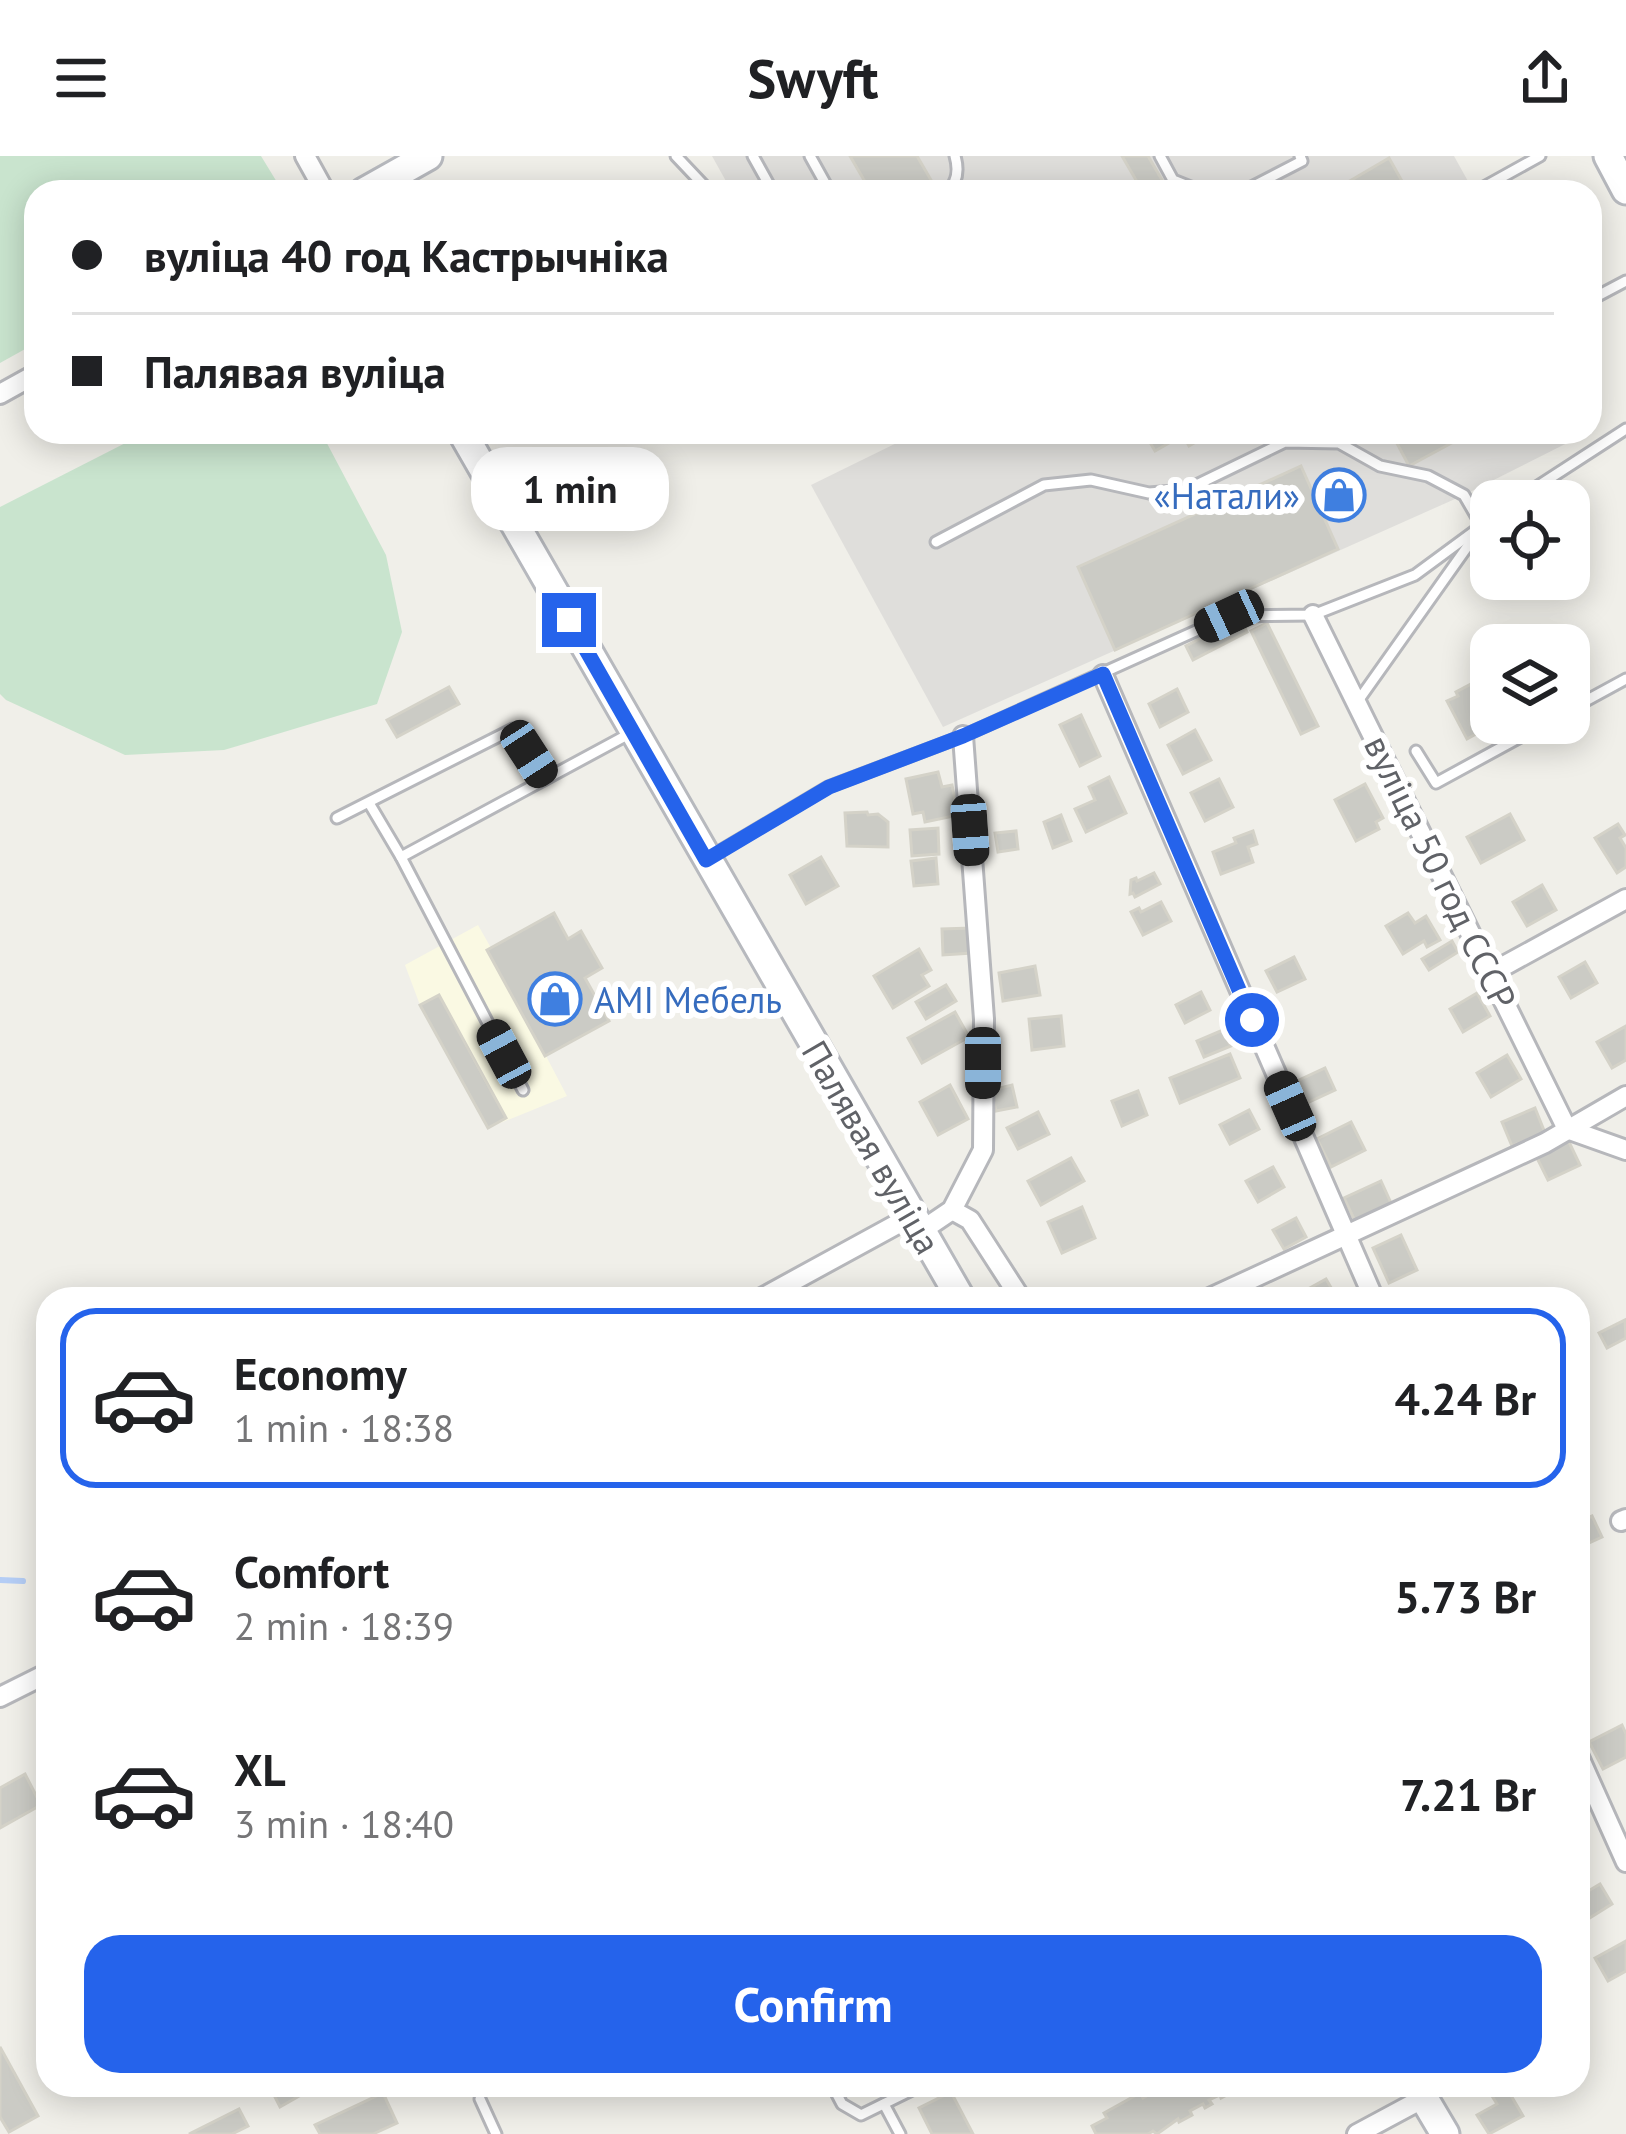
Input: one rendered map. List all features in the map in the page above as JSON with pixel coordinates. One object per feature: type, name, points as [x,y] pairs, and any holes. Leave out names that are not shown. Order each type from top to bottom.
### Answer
[{"type":"street","points":[[385,180],[428,156]]},
{"type":"street","points":[[1608,156],[1626,190]]},
{"type":"street","name":"Палявая вуліца","points":[[469,444],[954,1287]]},
{"type":"street","name":"вуліца 50 год СССР","points":[[1313,615],[1567,1129]]},
{"type":"street","points":[[1103,674],[1369,1287]]},
{"type":"street","points":[[785,1287],[952,1210],[983,1150],[984,1019],[963,736]]},
{"type":"street","points":[[1491,973],[1626,899]]},
{"type":"street","points":[[1234,1287],[1545,1143],[1626,1096]]},
{"type":"street","points":[[1567,1129],[1626,1150]]},
{"type":"street","points":[[952,1210],[970,1220],[1013,1287]]},
{"type":"street","points":[[0,1697],[36,1678]]},
{"type":"street","points":[[1590,1782],[1626,1862]]},
{"type":"street","points":[[1358,2134],[1413,2097]]},
{"type":"street","points":[[1423,2097],[1445,2134]]},
{"type":"lane","points":[[676,156],[699,180]]},
{"type":"lane","points":[[1265,180],[1302,161],[1300,156]]},
{"type":"lane","points":[[1497,180],[1540,156]]},
{"type":"lane","points":[[1547,480],[1626,429]]},
{"type":"lane","points":[[936,542],[1044,485],[1091,480],[1149,493],[1186,490],[1281,444]]},
{"type":"lane","points":[[1341,444],[1380,466],[1428,476],[1470,502]]},
{"type":"lane","points":[[706,860],[829,787],[963,736],[1229,616],[1313,615],[1415,575],[1470,534]]},
{"type":"lane","points":[[1357,703],[1470,544]]},
{"type":"lane","points":[[1590,699],[1626,679]]},
{"type":"lane","points":[[337,818],[513,729],[545,779]]},
{"type":"lane","points":[[400,857],[633,732]]},
{"type":"lane","points":[[1416,751],[1436,783],[1508,744]]},
{"type":"lane","points":[[369,803],[524,1090]]},
{"type":"lane","points":[[838,2097],[861,2115],[898,2097]]},
{"type":"lane","points":[[480,2099],[496,2134]]},
{"type":"lane","points":[[884,2104],[899,2134]]},
{"type":"shaded area","points":[[0,156],[261,156],[276,180],[24,180],[24,350],[0,363]]},
{"type":"shaded area","points":[[712,156],[1454,156],[1467,180],[725,180]]},
{"type":"shaded area","points":[[123,444],[327,444],[386,555],[402,632],[377,704],[224,750],[125,755],[6,700],[0,694],[0,507]]},
{"type":"shaded area","points":[[895,444],[1565,444],[1494,480],[1470,480],[1470,492],[1464,495],[943,727],[811,485]]},
{"type":"shaded area","points":[[554,913],[568,938],[581,931],[602,968],[585,978],[609,1021],[546,1056],[567,1096],[488,1128],[420,1005],[405,965],[478,925],[491,948]]},
{"type":"building","points":[[850,156],[917,156],[931,180],[864,180]]},
{"type":"building","points":[[1122,156],[1148,156],[1162,180],[1136,180]]},
{"type":"building","points":[[1389,158],[1401,180],[1351,180]]},
{"type":"building","points":[[1397,444],[1450,444],[1409,466]]},
{"type":"building","points":[[1301,466],[1338,549],[1115,650],[1078,567]]},
{"type":"building","name":"«Натали»","points":[[1348,474],[1362,503],[1326,520],[1317,488]]},
{"type":"building","points":[[1240,618],[1247,632],[1193,660],[1186,646]]},
{"type":"building","points":[[1267,623],[1318,726],[1301,734],[1251,631]]},
{"type":"building","points":[[1470,685],[1467,739],[1447,701],[1458,696],[1456,692]]},
{"type":"building","points":[[449,687],[459,704],[397,737],[387,720]]},
{"type":"building","points":[[1177,689],[1188,712],[1160,727],[1149,704]]},
{"type":"building","points":[[1081,715],[1100,756],[1080,766],[1060,725]]},
{"type":"building","points":[[1195,730],[1211,760],[1183,774],[1168,745]]},
{"type":"building","points":[[938,772],[942,787],[952,785],[958,815],[925,822],[923,812],[913,814],[906,779]]},
{"type":"building","points":[[1109,777],[1126,813],[1086,832],[1075,809],[1095,800],[1089,787]]},
{"type":"building","points":[[1219,779],[1233,807],[1205,821],[1191,793]]},
{"type":"building","points":[[1365,784],[1383,818],[1376,822],[1379,829],[1356,841],[1335,800]]},
{"type":"building","points":[[867,812],[888,822],[888,847],[847,846],[845,813]]},
{"type":"building","points":[[1510,814],[1524,840],[1481,863],[1467,837]]},
{"type":"building","points":[[1061,815],[1071,841],[1053,848],[1044,822]]},
{"type":"building","points":[[1618,824],[1625,835],[1620,838],[1626,848],[1626,867],[1617,873],[1595,838]]},
{"type":"building","points":[[938,828],[939,854],[912,856],[910,830]]},
{"type":"building","points":[[1016,831],[1018,849],[998,852],[995,833]]},
{"type":"building","points":[[1253,831],[1257,844],[1248,847],[1253,862],[1221,874],[1213,852]]},
{"type":"building","points":[[821,857],[838,886],[806,904],[790,875]]},
{"type":"building","points":[[936,858],[938,884],[914,886],[911,861]]},
{"type":"building","points":[[1154,873],[1160,884],[1135,897],[1130,894],[1131,880]]},
{"type":"building","points":[[1542,885],[1556,910],[1527,926],[1513,902]]},
{"type":"building","points":[[1161,902],[1171,921],[1143,935],[1131,912]]},
{"type":"building","name":"AMI Мебель","points":[[554,913],[568,939],[581,931],[602,968],[585,978],[609,1021],[545,1056],[487,950]]},
{"type":"building","points":[[1408,913],[1415,923],[1426,916],[1440,940],[1427,947],[1424,941],[1403,954],[1386,926]]},
{"type":"building","points":[[971,928],[972,953],[943,955],[942,929]]},
{"type":"building","points":[[1452,941],[1458,952],[1429,970],[1422,959]]},
{"type":"building","points":[[919,949],[931,970],[922,975],[929,986],[893,1008],[874,976]]},
{"type":"building","points":[[1294,957],[1305,979],[1277,992],[1266,971]]},
{"type":"building","points":[[1585,962],[1597,983],[1571,998],[1559,977]]},
{"type":"building","points":[[1035,966],[1040,995],[1003,1001],[999,973]]},
{"type":"building","points":[[946,985],[956,1001],[926,1019],[916,1002]]},
{"type":"building","points":[[1201,992],[1210,1010],[1185,1023],[1176,1005]]},
{"type":"building","points":[[1477,993],[1490,1016],[1463,1032],[1450,1009]]},
{"type":"building","points":[[439,995],[506,1118],[488,1128],[420,1005]]},
{"type":"building","points":[[955,1012],[969,1037],[922,1063],[908,1038]]},
{"type":"building","points":[[1061,1016],[1064,1046],[1032,1050],[1029,1019]]},
{"type":"building","points":[[1626,1026],[1626,1060],[1612,1068],[1597,1042]]},
{"type":"building","points":[[1223,1030],[1231,1046],[1204,1057],[1197,1041]]},
{"type":"building","points":[[1230,1054],[1240,1078],[1180,1103],[1170,1078]]},
{"type":"building","points":[[1507,1055],[1521,1079],[1491,1097],[1477,1073]]},
{"type":"building","points":[[1325,1068],[1335,1090],[1307,1103],[1297,1081]]},
{"type":"building","points":[[950,1085],[968,1119],[938,1135],[920,1102]]},
{"type":"building","points":[[1012,1085],[1017,1107],[996,1111],[991,1090]]},
{"type":"building","points":[[1138,1091],[1147,1115],[1122,1126],[1112,1101]]},
{"type":"building","points":[[1535,1108],[1545,1133],[1512,1146],[1502,1122]]},
{"type":"building","points":[[1249,1110],[1259,1129],[1230,1144],[1220,1125]]},
{"type":"building","points":[[1038,1112],[1049,1134],[1018,1149],[1007,1128]]},
{"type":"building","points":[[1351,1122],[1365,1150],[1331,1167],[1317,1139]]},
{"type":"building","points":[[1568,1140],[1580,1165],[1548,1180],[1536,1156]]},
{"type":"building","points":[[1071,1158],[1084,1181],[1041,1205],[1028,1181]]},
{"type":"building","points":[[1273,1167],[1284,1187],[1258,1202],[1246,1181]]},
{"type":"building","points":[[1381,1181],[1391,1203],[1355,1221],[1344,1198]]},
{"type":"building","points":[[1082,1207],[1095,1238],[1062,1253],[1048,1222]]},
{"type":"building","points":[[1296,1218],[1306,1237],[1284,1249],[1273,1230]]},
{"type":"building","points":[[1401,1235],[1417,1270],[1389,1283],[1373,1248]]},
{"type":"building","points":[[1625,1320],[1626,1338],[1607,1348],[1599,1333]]},
{"type":"building","points":[[1590,1517],[1602,1537],[1590,1542]]},
{"type":"building","points":[[1622,1725],[1626,1757],[1603,1769],[1590,1741]]},
{"type":"building","points":[[25,1774],[36,1795],[36,1808],[0,1828],[0,1788]]},
{"type":"building","points":[[1600,1884],[1612,1904],[1590,1918],[1590,1890]]},
{"type":"building","points":[[1626,1941],[1626,1971],[1608,1981],[1595,1958]]},
{"type":"building","points":[[0,2047],[38,2116],[9,2132],[0,2117]]},
{"type":"building","points":[[275,2097],[298,2097],[280,2107]]},
{"type":"building","points":[[374,2097],[385,2097],[397,2123],[373,2134],[320,2134],[315,2125]]},
{"type":"building","points":[[941,2097],[954,2097],[973,2134],[932,2134],[919,2108]]},
{"type":"building","points":[[1133,2097],[1216,2097],[1209,2100],[1212,2104],[1190,2111],[1192,2115],[1157,2134],[1096,2134],[1092,2126],[1107,2118],[1104,2113]]},
{"type":"building","points":[[1493,2097],[1512,2097],[1523,2116],[1489,2134],[1477,2115],[1497,2104]]},
{"type":"building","points":[[239,2109],[248,2126],[232,2134],[189,2134]]},
{"type":"waterway","points":[[0,1580],[23,1581]]},
{"type":"place","name":"«Натали»","points":[[1339,495]]},
{"type":"place","name":"AMI Мебель","points":[[555,999]]},
{"type":"route","points":[[569,620],[706,860],[829,787],[963,736],[1103,674],[1252,1020]]}]
